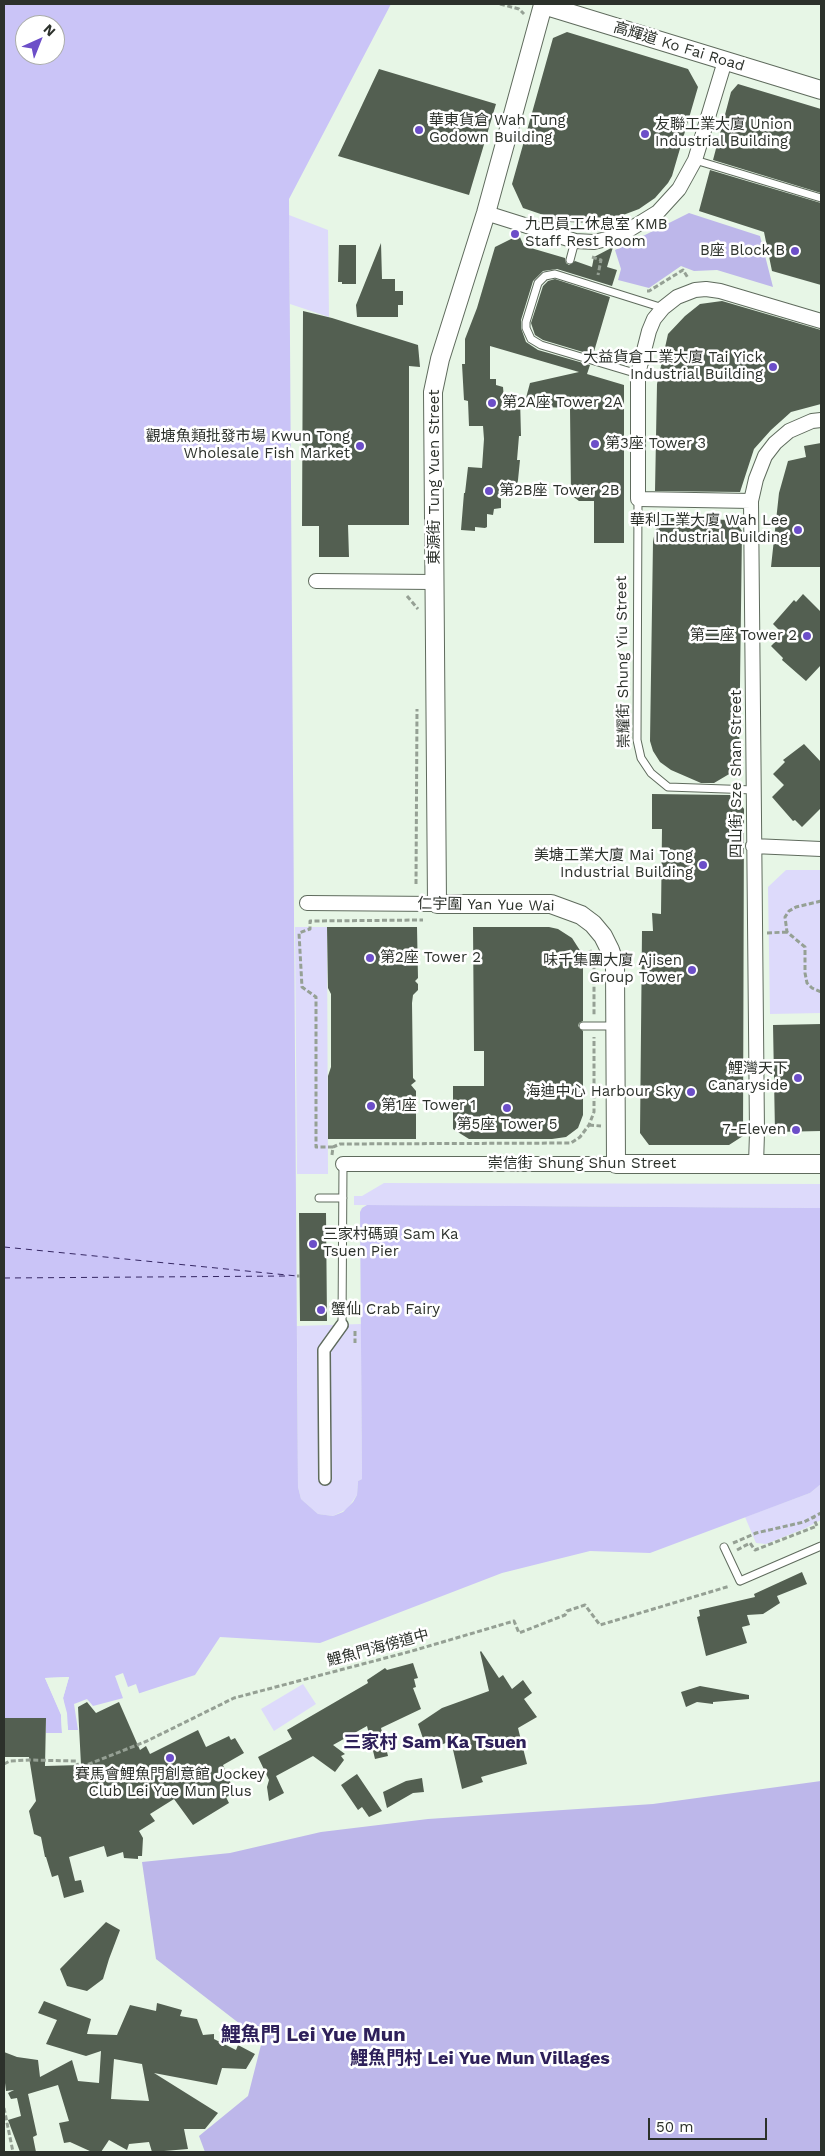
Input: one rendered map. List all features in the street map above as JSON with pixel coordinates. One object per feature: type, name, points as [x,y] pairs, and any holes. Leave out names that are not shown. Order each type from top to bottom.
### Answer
[{"type":"street","name":"高輝道 Ko Fai Road","points":[[540,4],[821,90]]},
{"type":"street","name":"東源街 Tung Yuen Street","points":[[437,904],[433,392],[449,327],[486,213],[540,4]]},
{"type":"street","points":[[486,213],[575,241],[594,242],[619,236],[658,212],[679,189],[695,160],[724,61]]},
{"type":"street","name":"崇耀街 Shung Yiu Street","points":[[638,499],[638,374],[649,331],[654,319],[663,308],[677,297],[695,290],[713,290],[821,321]]},
{"type":"street","name":"四山街 Sze Shan Street","points":[[756,1164],[751,500],[756,479],[765,456],[775,443],[789,430],[812,421],[821,420]]},
{"type":"street","points":[[638,499],[751,500]]},
{"type":"street","points":[[316,582],[434,582]]},
{"type":"street","points":[[753,846],[821,848]]},
{"type":"street","name":"仁宇圍 Yan Yue Wai","points":[[307,903],[551,904],[580,914],[593,924],[603,936],[615,965],[616,1164]]},
{"type":"street","name":"崇信街 Shung Shun Street","points":[[337,1160],[616,1164],[821,1164]]},
{"type":"street","points":[[325,1479],[324,1350],[342,1325]]},
{"type":"lane","points":[[695,160],[821,198]]},
{"type":"lane","points":[[570,260],[575,241]]},
{"type":"lane","points":[[638,374],[536,343],[528,334],[526,322],[538,283],[541,279],[555,274],[663,308]]},
{"type":"lane","name":"崇耀街 Shung Yiu Street","points":[[638,499],[638,740],[641,758],[651,773],[668,787],[754,790]]},
{"type":"lane","points":[[583,1026],[615,1026]]},
{"type":"lane","points":[[337,1160],[343,1198],[342,1325]]},
{"type":"lane","points":[[318,1198],[343,1198]]},
{"type":"lane","points":[[726,1551],[740,1581],[821,1546]]},
{"type":"path","points":[[500,4],[519,10],[524,14]]},
{"type":"path","points":[[601,260],[597,275],[605,278]]},
{"type":"path","points":[[640,289],[649,292],[683,270],[688,278]]},
{"type":"path","points":[[821,901],[796,907],[788,911],[785,917],[787,932],[806,948],[805,973],[807,983],[812,988],[821,992]]},
{"type":"path","name":"仁宇圍 Yan Yue Wai","points":[[333,1147],[316,1147],[316,997],[302,987],[299,933],[310,929],[310,921],[430,920]]},
{"type":"path","points":[[764,933],[787,932]]},
{"type":"path","points":[[337,1160],[333,1147],[340,1144],[571,1143],[580,1137],[589,1125],[594,1112],[594,960],[587,943]]},
{"type":"path","points":[[355,1324],[355,1343]]},
{"type":"path","points":[[741,1539],[756,1532],[804,1522],[821,1513]]},
{"type":"path","points":[[726,1551],[750,1543],[755,1550],[817,1526],[813,1517]]},
{"type":"path","name":"鯉魚門海傍道中","points":[[4,1764],[10,1761],[29,1760],[76,1761],[79,1768],[147,1741],[234,1698],[412,1651],[514,1621],[519,1633],[565,1616],[567,1610],[585,1605],[600,1625],[735,1584]]},
{"type":"path","points":[[4,2108],[13,2152]]},
{"type":"shaded area","points":[[4,4],[391,4],[289,199],[298,1487],[301,1499],[318,1514],[333,1516],[343,1512],[353,1502],[357,1495],[358,1481],[362,1479],[360,1212],[367,1205],[821,1208],[821,1484],[810,1493],[650,1553],[590,1551],[502,1573],[320,1643],[220,1637],[195,1675],[93,1706],[87,1699],[74,1704],[78,1730],[68,1730],[63,1698],[69,1677],[45,1678],[61,1715],[62,1733],[46,1733],[46,1718],[4,1718]]},
{"type":"shaded area","points":[[689,213],[760,236],[773,287],[717,270],[694,271],[681,266],[649,288],[618,280],[621,269],[615,250]]},
{"type":"shaded area","points":[[289,215],[328,230],[329,317],[290,304]]},
{"type":"shaded area","points":[[786,870],[821,870],[821,1013],[770,1014],[768,887]]},
{"type":"shaded area","points":[[295,927],[327,927],[328,1174],[297,1174]]},
{"type":"shaded area","points":[[384,1183],[821,1184],[821,1208],[354,1205],[354,1196],[362,1196]]},
{"type":"shaded area","points":[[361,1324],[362,1479],[358,1481],[357,1495],[347,1509],[333,1516],[318,1514],[301,1499],[298,1487],[297,1326]]},
{"type":"shaded area","points":[[821,1484],[821,1520],[766,1544],[756,1543],[745,1517],[810,1493]]},
{"type":"shaded area","points":[[303,1684],[316,1704],[274,1731],[261,1709]]},
{"type":"shaded area","points":[[821,1781],[821,2152],[205,2152],[199,2136],[248,2096],[262,2041],[156,1959],[142,1862],[230,1853],[321,1832],[428,1819],[653,1804]]},
{"type":"pier","points":[[123,1673],[128,1687],[136,1684],[140,1696],[124,1701],[115,1676]]},
{"type":"pier","points":[[69,1677],[63,1698],[67,1713],[68,1730],[66,1731],[64,1714],[60,1698],[66,1680],[49,1680],[63,1714],[64,1732],[62,1733],[61,1714],[45,1678]]},
{"type":"building","points":[[567,32],[688,69],[698,87],[672,176],[668,183],[655,198],[639,209],[602,223],[564,222],[523,208],[512,184],[553,38]]},
{"type":"building","name":"華東貨倉 Wah Tung Godown Building","points":[[379,69],[496,104],[469,195],[338,156]]},
{"type":"building","points":[[738,84],[821,109],[821,193],[713,160],[731,92]]},
{"type":"building","name":"B座 Block B","points":[[710,170],[821,203],[821,285],[772,271],[764,232],[699,211]]},
{"type":"building","points":[[519,235],[524,246],[565,258],[566,263],[569,265],[575,261],[592,267],[594,257],[613,247],[607,267],[617,270],[612,286],[557,269],[543,271],[533,281],[521,320],[521,328],[526,342],[538,350],[590,365],[587,374],[624,385],[624,543],[594,543],[594,501],[579,501],[571,495],[570,408],[543,407],[526,398],[530,383],[579,372],[490,346],[490,379],[496,379],[496,385],[503,387],[504,399],[520,398],[521,436],[519,436],[517,460],[520,460],[518,480],[517,485],[510,485],[509,497],[501,496],[501,508],[494,509],[493,515],[487,514],[487,527],[475,527],[475,531],[461,530],[468,467],[482,468],[484,439],[483,426],[469,426],[468,401],[464,400],[462,364],[465,364],[465,339],[477,308],[495,247]]},
{"type":"building","points":[[381,243],[382,279],[395,279],[395,291],[403,291],[403,305],[398,305],[398,317],[357,317],[356,305]]},
{"type":"building","points":[[339,245],[356,245],[356,284],[342,284],[342,282],[338,282]]},
{"type":"building","points":[[555,279],[610,297],[593,355],[543,340],[535,335],[531,323],[543,286],[548,281]]},
{"type":"building","points":[[722,301],[821,330],[821,404],[791,412],[771,430],[754,449],[740,492],[655,491],[657,384],[668,334],[685,316],[700,304]]},
{"type":"building","name":"觀塘魚類批發市場 Kwun Tong Wholesale Fish Market","points":[[303,311],[332,318],[418,345],[420,367],[409,366],[409,525],[348,525],[349,557],[319,557],[319,526],[302,526]]},
{"type":"building","name":"華利工業大廈 Wah Lee Industrial Building","points":[[821,443],[821,567],[771,567],[779,493],[788,461],[806,457],[804,446]]},
{"type":"building","points":[[670,518],[730,520],[737,524],[742,531],[739,761],[736,770],[714,783],[701,783],[671,770],[660,762],[653,751],[650,741],[653,542],[655,531],[661,522]]},
{"type":"building","name":"第二座 Tower 2","points":[[803,594],[821,612],[821,665],[806,681],[782,660],[783,658],[771,646],[783,634],[773,624],[794,600],[796,602]]},
{"type":"building","points":[[804,744],[821,762],[821,808],[802,827],[795,820],[793,821],[772,797],[784,785],[773,774],[785,762],[783,760]]},
{"type":"building","points":[[652,794],[730,795],[737,799],[744,809],[743,1136],[729,1145],[649,1145],[640,1133],[642,931],[653,931],[652,913],[661,914],[662,829],[652,829]]},
{"type":"building","points":[[327,927],[417,927],[418,978],[415,981],[418,984],[418,990],[413,995],[412,1003],[413,1078],[416,1081],[411,1085],[416,1091],[416,1139],[328,1139],[328,1076],[331,1067],[331,994],[328,988]]},
{"type":"building","points":[[473,927],[549,927],[558,929],[572,938],[581,952],[583,961],[583,1021],[578,1026],[583,1031],[583,1115],[578,1128],[566,1137],[552,1139],[469,1139],[453,1129],[453,1086],[484,1086],[484,1051],[474,1051]]},
{"type":"building","name":"鯉灣天下 Canaryside","points":[[821,1024],[821,1131],[775,1132],[773,1025]]},
{"type":"building","name":"三家村碼頭 Sam Ka Tsuen Pier","points":[[299,1213],[326,1213],[327,1321],[300,1321]]},
{"type":"building","points":[[802,1572],[807,1584],[777,1596],[780,1603],[763,1614],[747,1615],[750,1625],[742,1627],[747,1643],[706,1656],[697,1617],[700,1616],[699,1610],[755,1597],[754,1594]]},
{"type":"building","points":[[481,1651],[499,1678],[503,1675],[512,1689],[523,1680],[532,1693],[524,1699],[537,1717],[518,1728],[527,1764],[481,1777],[483,1782],[462,1789],[451,1741],[427,1750],[418,1724],[442,1708],[489,1691]]},
{"type":"building","points":[[413,1663],[418,1678],[414,1679],[416,1687],[413,1688],[421,1709],[381,1728],[388,1756],[375,1759],[367,1726],[333,1745],[345,1754],[341,1756],[344,1760],[335,1772],[313,1756],[276,1776],[284,1793],[269,1801],[267,1787],[269,1780],[258,1757],[292,1739],[287,1730],[368,1683],[367,1680],[385,1668],[387,1670]]},
{"type":"building","points":[[700,1686],[749,1695],[749,1699],[713,1702],[713,1704],[697,1702],[686,1707],[681,1692]]},
{"type":"building","points":[[87,1702],[96,1713],[119,1702],[140,1750],[146,1746],[150,1754],[198,1730],[206,1747],[229,1736],[231,1740],[235,1738],[244,1753],[223,1765],[235,1793],[226,1797],[229,1803],[193,1825],[174,1799],[150,1814],[155,1821],[139,1831],[143,1838],[142,1856],[138,1856],[138,1859],[124,1858],[123,1852],[107,1857],[104,1846],[69,1857],[75,1881],[81,1880],[84,1892],[64,1898],[58,1875],[52,1877],[41,1837],[34,1834],[29,1811],[36,1801],[29,1757],[4,1757],[4,1718],[46,1718],[45,1766],[81,1765],[78,1707]]},
{"type":"building","points":[[357,1774],[382,1811],[369,1817],[362,1807],[358,1810],[341,1785]]},
{"type":"building","points":[[422,1778],[424,1792],[413,1793],[387,1808],[383,1792],[406,1781]]},
{"type":"building","points":[[106,1922],[120,1930],[103,1979],[87,1991],[67,1986],[60,1969]]},
{"type":"building","points":[[44,2001],[91,2019],[87,2034],[117,2035],[130,2005],[156,2011],[157,2003],[182,2010],[180,2016],[197,2019],[203,2035],[214,2034],[214,2039],[236,2050],[238,2045],[255,2054],[246,2069],[222,2068],[217,2085],[154,2073],[218,2113],[205,2129],[184,2129],[188,2149],[152,2152],[149,2142],[129,2144],[127,2150],[109,2140],[101,2152],[92,2152],[70,2142],[64,2143],[59,2123],[69,2121],[58,2085],[28,2094],[37,2135],[33,2137],[36,2152],[20,2152],[8,2120],[21,2116],[17,2098],[11,2099],[8,2093],[14,2090],[6,2091],[4,2052],[17,2057],[38,2060],[40,2077],[72,2060],[78,2081],[99,2083],[101,2051],[86,2056],[46,2044],[57,2020],[38,2013]],"holes":[[[114,2059],[142,2064],[149,2101],[111,2099]]]},
{"type":"ferry route","points":[[4,1247],[297,1276]]},
{"type":"ferry route","points":[[4,1278],[289,1276]]},
{"type":"place","name":"華東貨倉 Wah Tung Godown Building","points":[[419,130]]},
{"type":"place","name":"友聯工業大廈 Union Industrial Building","points":[[645,134]]},
{"type":"place","name":"九巴員工休息室 KMB Staff Rest Room","points":[[515,234]]},
{"type":"place","name":"B座 Block B","points":[[795,251]]},
{"type":"place","name":"大益貨倉工業大廈 Tai Yick Industrial Building","points":[[773,367]]},
{"type":"place","name":"第2A座 Tower 2A","points":[[492,403]]},
{"type":"place","name":"第3座 Tower 3","points":[[595,444]]},
{"type":"place","name":"觀塘魚類批發市場 Kwun Tong Wholesale Fish Market","points":[[360,446]]},
{"type":"place","name":"第2B座 Tower 2B","points":[[489,491]]},
{"type":"place","name":"華利工業大廈 Wah Lee Industrial Building","points":[[798,530]]},
{"type":"place","name":"第二座 Tower 2","points":[[807,636]]},
{"type":"place","name":"美塘工業大廈 Mai Tong Industrial Building","points":[[703,865]]},
{"type":"place","name":"第2座 Tower 2","points":[[370,958]]},
{"type":"place","name":"味千集團大廈 Ajisen Group Tower","points":[[692,970]]},
{"type":"place","name":"鯉灣天下 Canaryside","points":[[798,1078]]},
{"type":"place","name":"海迪中心 Harbour Sky","points":[[691,1092]]},
{"type":"place","name":"第1座 Tower 1","points":[[371,1106]]},
{"type":"place","name":"第5座 Tower 5","points":[[507,1108]]},
{"type":"place","name":"7-Eleven","points":[[796,1130]]},
{"type":"place","name":"三家村碼頭 Sam Ka Tsuen Pier","points":[[313,1244]]},
{"type":"place","name":"蟹仙 Crab Fairy","points":[[321,1310]]},
{"type":"place","name":"賽馬會鯉魚門創意館 Jockey Club Lei Yue Mun Plus","points":[[170,1758]]},
{"type":"district","name":"三家村 Sam Ka Tsuen","points":[[435,1743]]},
{"type":"district","name":"鯉魚門 Lei Yue Mun","points":[[313,2035]]},
{"type":"district","name":"鯉魚門村 Lei Yue Mun Villages","points":[[480,2059]]}]
